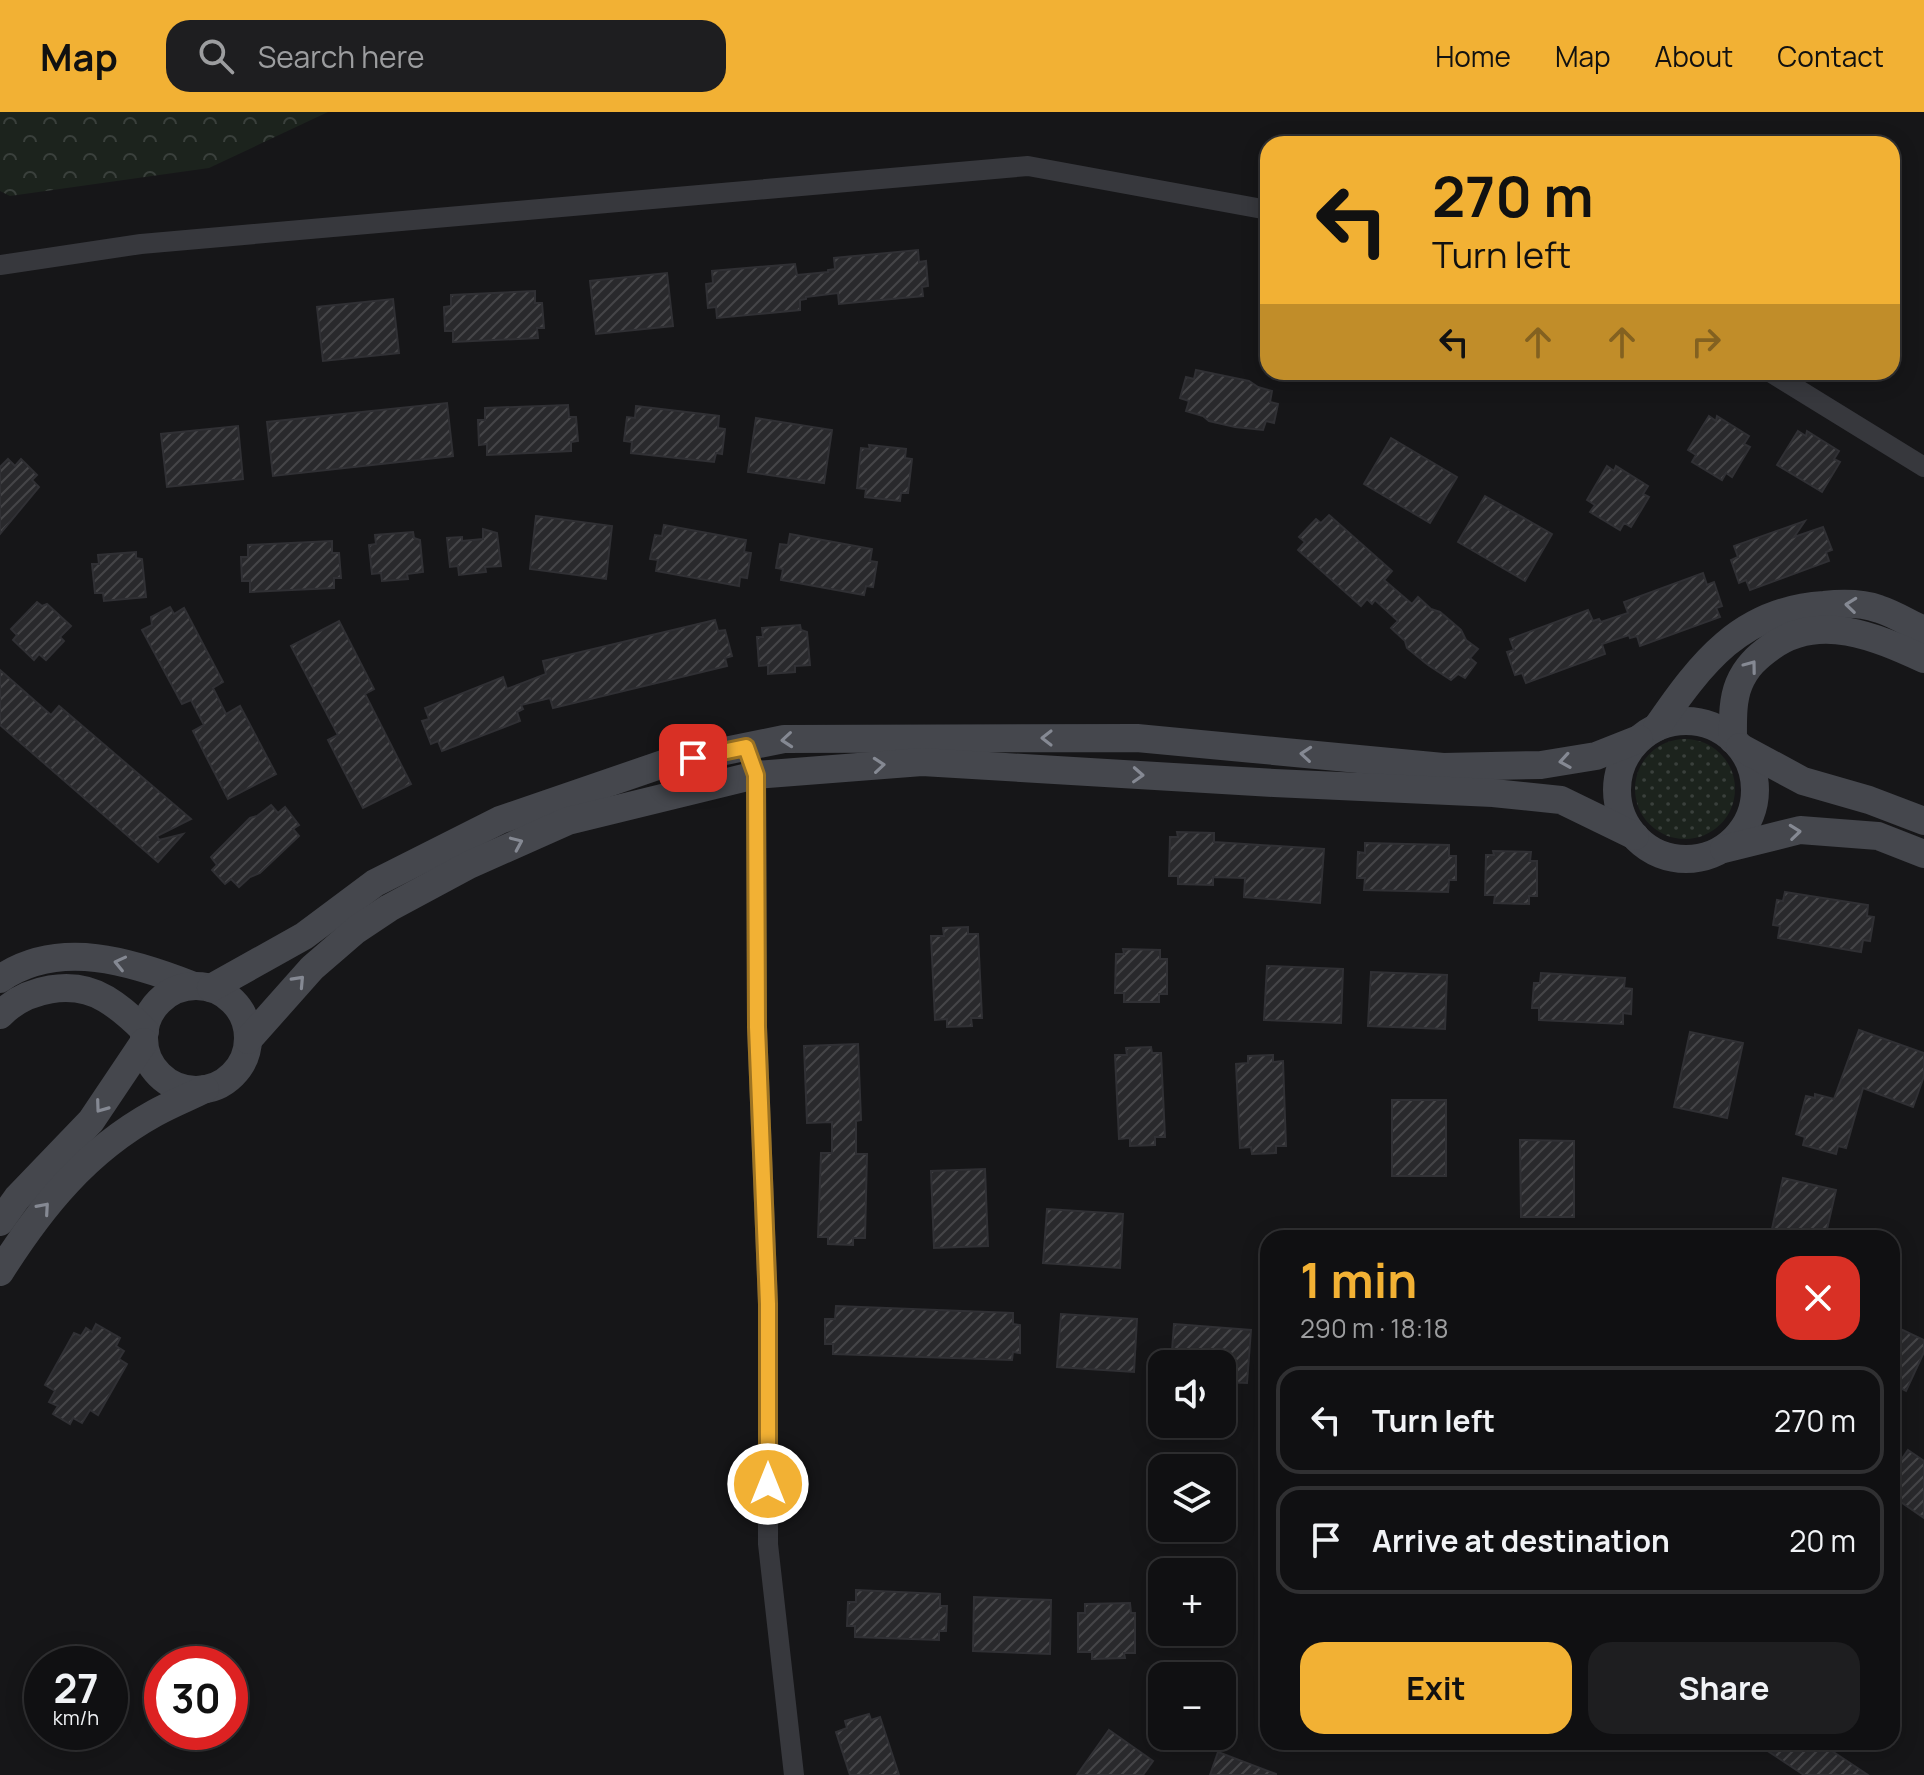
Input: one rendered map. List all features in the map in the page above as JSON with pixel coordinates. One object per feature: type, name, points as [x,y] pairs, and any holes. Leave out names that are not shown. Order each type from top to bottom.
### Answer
[{"type":"street","points":[[0,265],[141,244],[1028,166],[1260,209]]},
{"type":"street","points":[[1783,380],[1924,467]]},
{"type":"street","points":[[1635,836],[1623,818],[1617,798],[1618,776],[1626,756],[1703,664],[1741,631],[1777,612],[1812,605],[1846,603],[1879,609],[1924,630]]},
{"type":"street","points":[[1720,850],[1738,835],[1751,815],[1755,791],[1752,768],[1736,743],[1734,707],[1739,684],[1753,660],[1788,634],[1832,628],[1880,639],[1924,659]]},
{"type":"street","points":[[0,1222],[17,1198],[91,1121],[145,1037],[152,1010],[163,998],[178,989],[202,987],[304,936],[375,883],[500,820],[666,763],[784,739],[1137,738],[1443,767],[1541,765],[1596,756],[1678,721],[1700,722],[1722,731],[1736,743],[1803,781],[1869,800],[1924,821]]},
{"type":"street","points":[[746,747],[756,775],[757,1027],[768,1304],[768,1544],[794,1775]]},
{"type":"street","points":[[248,1040],[312,968],[356,930],[389,908],[469,865],[568,821],[756,775],[922,762],[1493,793],[1561,800],[1635,836],[1652,850],[1673,858],[1697,858],[1800,830],[1878,836],[1924,854]]},
{"type":"street","points":[[0,979],[52,958],[88,956],[155,971],[226,996],[238,1007],[246,1023],[248,1040],[236,1072],[222,1083],[156,1112],[123,1133],[74,1174],[31,1222],[0,1272]]},
{"type":"street","points":[[0,1015],[9,1005],[38,991],[77,989],[103,997],[124,1011],[145,1037],[148,1059],[157,1073],[171,1083],[188,1089],[205,1089]]},
{"type":"green space","points":[[0,112],[328,112],[209,168],[10,196],[0,191]]},
{"type":"green space","points":[[1685,739],[1713,747],[1727,761],[1735,789],[1727,817],[1713,831],[1685,839],[1657,831],[1643,817],[1635,789],[1643,761],[1657,747]]},
{"type":"building","points":[[918,250],[919,262],[926,261],[928,286],[922,287],[923,296],[839,304],[838,293],[806,297],[800,300],[800,310],[717,318],[716,307],[708,308],[706,284],[713,283],[712,271],[795,264],[797,275],[828,272],[835,269],[834,258]]},
{"type":"building","points":[[667,273],[673,326],[596,334],[590,281]]},
{"type":"building","points":[[535,291],[535,303],[542,303],[544,328],[537,328],[538,338],[453,342],[453,331],[445,331],[444,307],[451,306],[451,295]]},
{"type":"building","points":[[393,299],[399,353],[323,361],[317,307]]},
{"type":"building","points":[[1196,370],[1249,381],[1272,391],[1270,402],[1278,404],[1274,423],[1266,421],[1263,430],[1235,427],[1186,411],[1189,401],[1180,398],[1186,377],[1194,379]]},
{"type":"building","points":[[447,403],[453,456],[273,476],[267,422]]},
{"type":"building","points":[[568,405],[569,417],[576,417],[578,441],[571,442],[571,451],[487,455],[487,444],[479,445],[478,420],[485,420],[485,408]]},
{"type":"building","points":[[636,406],[719,416],[718,428],[725,429],[722,454],[716,453],[714,462],[631,453],[632,442],[624,441],[627,417],[635,418]]},
{"type":"building","points":[[1709,416],[1716,421],[1717,416],[1749,436],[1744,444],[1750,447],[1732,477],[1726,473],[1722,480],[1692,462],[1696,455],[1688,450]]},
{"type":"building","points":[[756,418],[832,430],[824,483],[748,472]]},
{"type":"building","points":[[238,426],[243,479],[167,487],[161,434]]},
{"type":"building","points":[[1798,431],[1806,436],[1807,431],[1839,451],[1834,459],[1840,462],[1822,492],[1777,465]]},
{"type":"building","points":[[1391,438],[1457,477],[1430,523],[1364,484]]},
{"type":"building","points":[[869,445],[906,449],[905,458],[912,459],[908,493],[901,493],[900,501],[865,497],[866,489],[857,488],[861,448],[870,449]]},
{"type":"building","points":[[8,459],[15,466],[21,459],[37,475],[32,480],[39,487],[0,534],[0,467]]},
{"type":"building","points":[[1607,466],[1614,471],[1616,466],[1648,486],[1643,494],[1649,497],[1631,527],[1624,523],[1620,530],[1590,512],[1595,505],[1587,500]]},
{"type":"building","points":[[1485,496],[1552,534],[1525,581],[1458,542]]},
{"type":"building","points":[[1329,515],[1392,571],[1384,580],[1412,604],[1418,597],[1431,609],[1440,612],[1478,649],[1470,658],[1476,663],[1465,678],[1458,674],[1451,680],[1428,665],[1407,648],[1405,641],[1391,628],[1398,621],[1375,600],[1372,604],[1367,599],[1361,606],[1298,550],[1305,542],[1299,537],[1316,519],[1321,523]]},
{"type":"building","points":[[536,516],[612,526],[606,579],[530,569]]},
{"type":"building","points":[[1805,521],[1794,537],[1823,527],[1832,550],[1826,552],[1829,561],[1750,590],[1746,580],[1739,583],[1731,560],[1738,557],[1734,546]]},
{"type":"building","points":[[664,525],[746,540],[744,552],[751,553],[747,578],[740,577],[739,586],[656,571],[658,560],[650,559],[655,535],[662,536]]},
{"type":"building","points":[[483,529],[497,533],[501,566],[485,567],[486,572],[459,575],[458,566],[450,567],[447,538],[462,537],[462,541],[483,539]]},
{"type":"building","points":[[413,532],[414,538],[420,540],[423,572],[407,574],[408,579],[382,581],[381,573],[372,574],[369,545],[376,544],[375,535]]},
{"type":"building","points":[[790,534],[872,549],[870,561],[877,562],[873,587],[866,586],[864,595],[781,580],[783,569],[776,568],[780,544],[788,545]]},
{"type":"building","points":[[332,541],[332,553],[339,553],[341,578],[334,578],[334,588],[250,592],[250,581],[242,581],[241,557],[248,557],[248,545]]},
{"type":"building","points":[[136,552],[136,558],[142,559],[146,597],[104,601],[103,593],[95,593],[92,564],[99,564],[98,555]]},
{"type":"building","points":[[1703,573],[1707,585],[1714,582],[1722,606],[1716,608],[1720,617],[1640,646],[1637,636],[1630,638],[1629,635],[1602,644],[1605,654],[1526,683],[1522,673],[1515,675],[1507,652],[1514,650],[1510,639],[1588,610],[1593,621],[1599,619],[1601,622],[1628,613],[1624,602]]},
{"type":"building","points":[[37,602],[42,606],[47,604],[71,626],[60,637],[64,641],[46,660],[39,654],[34,660],[13,640],[17,635],[11,629]]},
{"type":"building","points":[[170,607],[174,614],[184,608],[223,682],[213,688],[226,714],[240,706],[276,774],[228,799],[193,731],[204,725],[191,700],[182,704],[142,630],[152,625],[151,617]]},
{"type":"building","points":[[715,620],[718,631],[725,630],[732,656],[725,658],[727,666],[553,708],[550,698],[521,705],[523,709],[517,712],[520,721],[442,751],[438,741],[431,744],[422,721],[429,719],[425,708],[503,677],[507,689],[546,674],[543,661]]},
{"type":"building","points":[[339,621],[374,689],[365,694],[411,784],[363,808],[328,740],[338,735],[291,646]]},
{"type":"building","points":[[800,625],[801,630],[807,632],[810,665],[795,666],[795,672],[768,674],[768,665],[759,666],[757,637],[763,637],[762,628]]},
{"type":"building","points":[[0,670],[51,715],[59,706],[191,819],[157,836],[159,840],[183,834],[158,862],[0,725]]},
{"type":"building","points":[[271,805],[278,813],[285,807],[299,825],[293,829],[299,836],[260,873],[239,887],[231,879],[225,884],[212,870],[217,865],[211,857],[250,818]]},
{"type":"building","points":[[1177,832],[1214,833],[1214,842],[1324,849],[1320,903],[1244,897],[1245,878],[1213,877],[1213,885],[1178,884],[1178,876],[1169,876],[1170,837],[1178,837]]},
{"type":"building","points":[[1365,843],[1449,845],[1449,856],[1456,856],[1456,880],[1449,880],[1448,892],[1364,890],[1365,878],[1357,878],[1358,852],[1365,853]]},
{"type":"building","points":[[1493,851],[1531,852],[1530,861],[1537,861],[1537,896],[1529,896],[1529,904],[1494,903],[1495,895],[1485,895],[1486,855],[1494,855]]},
{"type":"building","points":[[1785,892],[1868,905],[1867,916],[1874,917],[1870,941],[1863,940],[1861,952],[1778,938],[1780,926],[1773,925],[1777,900],[1783,901]]},
{"type":"building","points":[[968,927],[968,934],[978,934],[982,1018],[971,1018],[972,1026],[947,1027],[947,1019],[935,1020],[931,936],[944,936],[943,928]]},
{"type":"building","points":[[1123,949],[1160,950],[1160,959],[1167,959],[1167,994],[1159,994],[1159,1002],[1124,1002],[1124,993],[1115,993],[1116,954],[1124,954]]},
{"type":"building","points":[[1267,966],[1343,969],[1341,1023],[1264,1020]]},
{"type":"building","points":[[1371,972],[1447,975],[1445,1029],[1368,1026]]},
{"type":"building","points":[[1541,973],[1625,978],[1624,988],[1632,989],[1631,1014],[1623,1013],[1623,1024],[1539,1020],[1539,1008],[1532,1008],[1534,983],[1540,983]]},
{"type":"building","points":[[1859,1030],[1924,1053],[1924,1076],[1913,1107],[1863,1088],[1846,1148],[1838,1146],[1836,1154],[1803,1145],[1805,1137],[1796,1134],[1806,1096],[1815,1098],[1815,1094],[1834,1099]]},
{"type":"building","points":[[1690,1032],[1743,1043],[1727,1118],[1674,1107]]},
{"type":"building","points":[[858,1044],[861,1120],[856,1121],[856,1154],[867,1154],[865,1238],[853,1238],[853,1245],[828,1244],[828,1237],[818,1237],[821,1153],[832,1153],[832,1122],[807,1123],[804,1046]]},
{"type":"building","points":[[1151,1047],[1152,1053],[1161,1053],[1165,1137],[1155,1137],[1155,1145],[1130,1146],[1130,1138],[1119,1139],[1115,1055],[1127,1055],[1126,1048]]},
{"type":"building","points":[[1273,1055],[1273,1062],[1283,1061],[1286,1146],[1276,1146],[1276,1153],[1252,1154],[1251,1147],[1240,1148],[1236,1064],[1248,1063],[1248,1056]]},
{"type":"building","points":[[1392,1100],[1446,1100],[1446,1176],[1392,1176]]},
{"type":"building","points":[[1520,1140],[1574,1141],[1574,1217],[1521,1217]]},
{"type":"building","points":[[985,1169],[988,1246],[934,1248],[931,1171]]},
{"type":"building","points":[[1783,1178],[1836,1190],[1827,1230],[1772,1230]]},
{"type":"building","points":[[1047,1209],[1123,1214],[1120,1268],[1043,1263]]},
{"type":"building","points":[[836,1306],[1013,1313],[1013,1324],[1020,1325],[1020,1353],[1013,1352],[1012,1360],[833,1354],[833,1344],[825,1344],[825,1319],[835,1319]]},
{"type":"building","points":[[1061,1314],[1137,1319],[1134,1372],[1057,1367]]},
{"type":"building","points":[[96,1324],[120,1338],[116,1346],[124,1351],[119,1359],[127,1364],[98,1415],[90,1410],[82,1423],[73,1418],[70,1424],[53,1414],[58,1406],[49,1402],[55,1391],[45,1385],[74,1333],[81,1336],[86,1328],[92,1332]]},
{"type":"building","points":[[1174,1324],[1251,1330],[1247,1383],[1236,1383],[1236,1350],[1172,1350]]},
{"type":"building","points":[[1900,1329],[1924,1340],[1924,1352],[1906,1391],[1900,1388]]},
{"type":"building","points":[[1908,1450],[1924,1461],[1924,1518],[1900,1502],[1901,1460]]},
{"type":"building","points":[[856,1590],[940,1594],[940,1606],[947,1606],[946,1631],[939,1631],[939,1640],[855,1637],[855,1626],[847,1626],[848,1602],[856,1602]]},
{"type":"building","points":[[974,1597],[1051,1600],[1050,1654],[973,1651]]},
{"type":"building","points":[[1130,1603],[1131,1613],[1135,1613],[1135,1653],[1124,1653],[1125,1658],[1092,1659],[1092,1652],[1078,1652],[1078,1613],[1085,1613],[1085,1604]]},
{"type":"building","points":[[869,1714],[871,1720],[880,1717],[899,1775],[850,1775],[836,1732],[847,1728],[845,1721]]},
{"type":"building","points":[[1109,1730],[1153,1761],[1143,1775],[1077,1775]]},
{"type":"building","points":[[1766,1750],[1833,1750],[1868,1775],[1804,1775]]},
{"type":"building","points":[[1218,1752],[1276,1774],[1276,1775],[1210,1775]]},
{"type":"route","points":[[693,758],[746,747],[756,775],[757,1027],[768,1304],[768,1484]]}]
